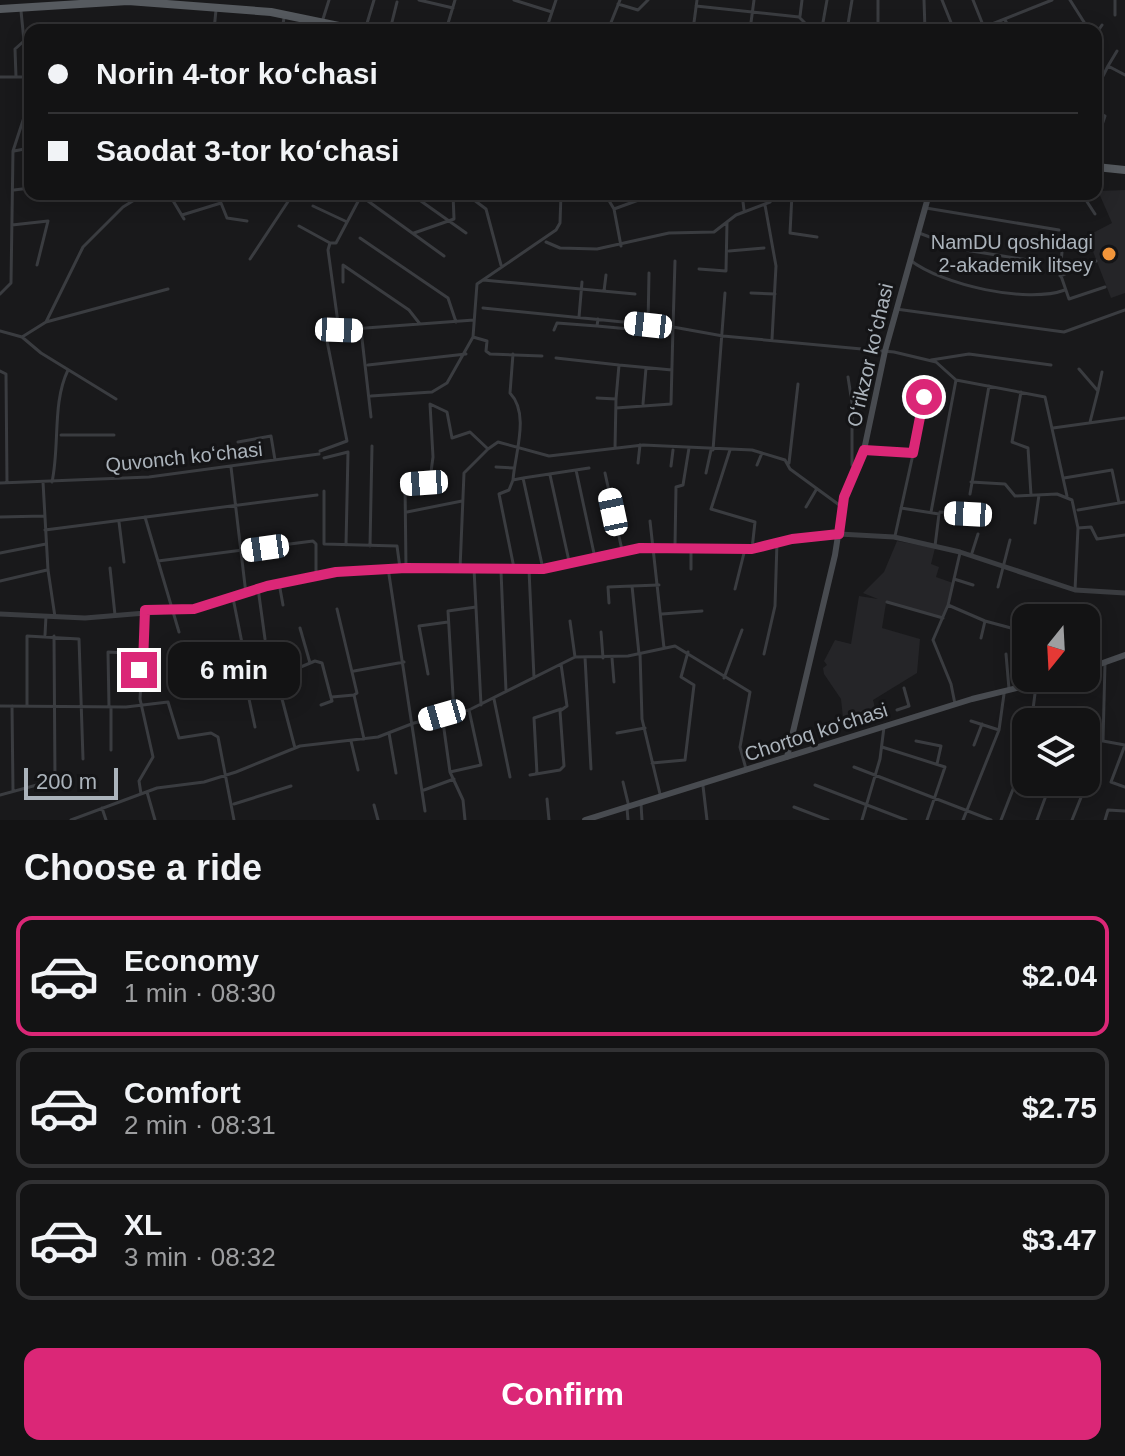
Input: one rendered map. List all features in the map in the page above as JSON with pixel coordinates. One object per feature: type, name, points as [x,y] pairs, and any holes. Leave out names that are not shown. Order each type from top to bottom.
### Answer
[{"type":"main road","points":[[0,9],[156,2],[284,14],[335,24]]},
{"type":"main road","points":[[1102,168],[1125,170]]},
{"type":"main road","name":"Oʻrikzor koʻchasi","points":[[787,757],[839,534],[842,507],[864,450],[885,351],[928,200]]},
{"type":"main road","points":[[1100,665],[1125,655]]},
{"type":"main road","name":"Chortoq koʻchasi","points":[[585,820],[703,786],[955,704],[1012,692]]},
{"type":"street","points":[[323,21],[329,0]]},
{"type":"street","points":[[367,24],[374,0]]},
{"type":"street","points":[[419,0],[453,8]]},
{"type":"street","points":[[448,24],[455,0]]},
{"type":"street","points":[[514,0],[530,2],[552,12]]},
{"type":"street","points":[[548,24],[556,0]]},
{"type":"street","points":[[610,24],[619,2],[638,10],[648,0]]},
{"type":"street","points":[[694,24],[697,0]]},
{"type":"street","points":[[751,24],[754,0]]},
{"type":"street","points":[[800,17],[802,0]]},
{"type":"street","points":[[823,24],[827,0]]},
{"type":"street","points":[[848,24],[852,0]]},
{"type":"street","points":[[878,0],[878,24]]},
{"type":"street","points":[[922,0],[924,24]]},
{"type":"street","points":[[942,0],[952,24]]},
{"type":"street","points":[[973,0],[982,24]]},
{"type":"street","points":[[996,24],[1052,0]]},
{"type":"street","points":[[1070,0],[1085,24]]},
{"type":"street","points":[[1115,0],[1115,15]]},
{"type":"street","points":[[392,24],[397,2]]},
{"type":"street","points":[[696,6],[800,17],[806,24]]},
{"type":"street","points":[[215,24],[216,7]]},
{"type":"street","points":[[16,77],[15,49],[24,41],[21,8]]},
{"type":"street","points":[[283,24],[284,14]]},
{"type":"street","points":[[1005,20],[1007,24]]},
{"type":"street","points":[[1102,78],[1117,51]]},
{"type":"street","points":[[1108,66],[1125,75]]},
{"type":"street","points":[[0,77],[24,77]]},
{"type":"street","points":[[0,294],[11,283],[13,151],[24,120]]},
{"type":"street","points":[[13,151],[24,149]]},
{"type":"street","points":[[13,190],[24,189]]},
{"type":"street","points":[[46,322],[83,247],[123,207],[134,200]]},
{"type":"street","points":[[173,200],[183,217],[221,203],[228,219],[247,221]]},
{"type":"street","points":[[250,259],[289,200]]},
{"type":"street","points":[[299,226],[330,243],[336,243],[359,200]]},
{"type":"street","points":[[369,200],[444,256]]},
{"type":"street","points":[[419,200],[466,233]]},
{"type":"street","points":[[412,233],[448,222],[456,216],[454,200]]},
{"type":"street","points":[[474,200],[486,209],[501,265]]},
{"type":"street","points":[[371,396],[431,393],[447,383],[473,337],[476,287],[501,265],[545,240],[560,223],[561,200]]},
{"type":"street","points":[[609,200],[614,209],[621,246]]},
{"type":"street","points":[[614,209],[635,200]]},
{"type":"street","points":[[743,200],[745,211]]},
{"type":"street","points":[[545,240],[560,248],[621,246],[666,233],[714,232],[745,211],[770,200]]},
{"type":"street","points":[[792,200],[791,234],[817,237]]},
{"type":"street","points":[[1086,200],[1095,214]]},
{"type":"street","points":[[765,204],[776,266],[772,339]]},
{"type":"street","points":[[313,206],[345,221]]},
{"type":"street","points":[[926,208],[1059,230]]},
{"type":"street","points":[[12,225],[49,222],[37,265]]},
{"type":"street","points":[[699,269],[726,272],[729,251],[727,223]]},
{"type":"street","points":[[919,233],[959,248],[1028,260]]},
{"type":"street","points":[[360,238],[448,298],[456,322]]},
{"type":"street","points":[[330,243],[328,262],[339,330],[474,320]]},
{"type":"street","points":[[729,251],[764,248]]},
{"type":"street","points":[[1062,252],[1060,276],[1071,300],[1105,287]]},
{"type":"street","points":[[910,260],[928,272],[961,284],[1044,297],[1065,290]]},
{"type":"street","points":[[616,408],[671,404],[675,261]]},
{"type":"street","points":[[1060,276],[1096,261]]},
{"type":"street","points":[[343,282],[343,265],[409,310],[420,324]]},
{"type":"street","points":[[648,325],[649,273]]},
{"type":"street","points":[[604,291],[606,275]]},
{"type":"street","points":[[481,280],[635,294]]},
{"type":"street","points":[[579,317],[582,282]]},
{"type":"street","points":[[22,337],[46,322],[168,289]]},
{"type":"street","points":[[706,473],[712,450],[725,293]]},
{"type":"street","points":[[751,293],[775,294]]},
{"type":"street","points":[[483,308],[885,351],[931,360],[969,354],[1051,365]]},
{"type":"street","points":[[896,309],[1064,332],[1125,310]]},
{"type":"street","points":[[597,326],[598,319]]},
{"type":"street","points":[[554,330],[557,323],[672,333]]},
{"type":"street","name":"Quvonch koʻchasi","points":[[0,483],[52,482],[231,467],[320,453],[347,441],[325,331],[339,330]]},
{"type":"street","points":[[361,330],[368,365],[371,417]]},
{"type":"street","points":[[0,331],[22,337],[116,399]]},
{"type":"street","points":[[473,337],[487,341],[488,354],[542,356]]},
{"type":"street","points":[[368,365],[466,354]]},
{"type":"street","points":[[513,354],[510,393],[518,401],[517,449],[513,480],[509,490],[499,496],[514,570]]},
{"type":"street","points":[[556,358],[672,370]]},
{"type":"street","points":[[931,360],[956,380],[1047,399],[1067,496],[1077,510],[1075,590]]},
{"type":"street","points":[[615,448],[619,365]]},
{"type":"street","points":[[643,405],[646,368]]},
{"type":"street","points":[[1079,369],[1098,391]]},
{"type":"street","points":[[52,482],[59,435],[60,390],[68,370]]},
{"type":"street","points":[[0,371],[6,374],[7,483]]},
{"type":"street","points":[[1090,422],[1102,372]]},
{"type":"street","points":[[848,377],[852,403],[852,463],[857,468]]},
{"type":"street","points":[[934,513],[956,380]]},
{"type":"street","points":[[787,466],[794,439],[798,384]]},
{"type":"street","points":[[970,494],[989,386]]},
{"type":"street","points":[[1021,392],[1012,442],[1028,448],[1031,496]]},
{"type":"street","points":[[403,568],[407,512],[405,484],[424,483],[431,472],[431,393]]},
{"type":"street","points":[[894,537],[925,398],[903,396]]},
{"type":"street","points":[[597,398],[616,399]]},
{"type":"street","points":[[430,404],[447,412],[452,438],[470,432],[488,449]]},
{"type":"street","points":[[1053,428],[1125,418]]},
{"type":"street","points":[[59,435],[114,435]]},
{"type":"street","points":[[238,442],[271,436],[275,460]]},
{"type":"street","points":[[460,569],[465,472],[498,442],[552,456],[640,445],[762,453],[785,460],[787,466],[842,507]]},
{"type":"street","points":[[638,463],[640,445]]},
{"type":"street","points":[[370,546],[372,446]]},
{"type":"street","points":[[671,466],[674,448]]},
{"type":"street","points":[[675,546],[676,487],[683,485],[689,448]]},
{"type":"street","points":[[730,450],[711,509],[755,522],[735,589]]},
{"type":"street","points":[[864,450],[913,453]]},
{"type":"street","points":[[324,458],[348,452],[346,545]]},
{"type":"street","points":[[757,465],[762,453]]},
{"type":"street","points":[[231,467],[246,594]]},
{"type":"street","points":[[496,467],[514,468]]},
{"type":"street","points":[[513,480],[589,468]]},
{"type":"street","points":[[576,470],[595,558]]},
{"type":"street","points":[[1064,478],[1112,470],[1119,503]]},
{"type":"street","points":[[605,473],[622,550]]},
{"type":"street","points":[[550,474],[569,565]]},
{"type":"street","points":[[523,478],[543,569]]},
{"type":"street","points":[[43,482],[48,570],[55,617]]},
{"type":"street","points":[[971,482],[1005,484],[1015,496],[1067,496]]},
{"type":"street","points":[[806,507],[816,489]]},
{"type":"street","points":[[324,491],[323,542],[397,546],[403,568]]},
{"type":"street","points":[[45,530],[317,495]]},
{"type":"street","points":[[1035,523],[1039,495]]},
{"type":"street","points":[[407,512],[462,501]]},
{"type":"street","points":[[1077,510],[1125,502]]},
{"type":"street","points":[[900,508],[968,514]]},
{"type":"street","points":[[934,513],[940,516],[935,546]]},
{"type":"street","points":[[0,517],[44,516]]},
{"type":"street","points":[[145,517],[175,609],[179,632]]},
{"type":"street","points":[[119,520],[124,562]]},
{"type":"street","points":[[650,521],[664,648]]},
{"type":"street","points":[[1078,528],[1091,527],[1097,539],[1125,535]]},
{"type":"street","points":[[0,614],[55,617],[115,615],[175,609],[233,598],[258,588],[316,574],[388,568],[543,569],[622,550],[675,546],[748,549],[839,534],[894,537],[960,552],[1075,590],[1125,593]]},
{"type":"street","points":[[971,556],[978,534]]},
{"type":"street","points":[[998,587],[1010,540]]},
{"type":"street","points":[[158,561],[314,541],[316,574]]},
{"type":"street","points":[[764,654],[776,597],[777,542]]},
{"type":"street","points":[[0,553],[46,544]]},
{"type":"street","points":[[691,547],[691,569]]},
{"type":"street","points":[[955,704],[951,684],[933,643],[948,605],[960,552]]},
{"type":"street","points":[[110,568],[115,615]]},
{"type":"street","points":[[388,568],[390,600],[404,662],[425,811]]},
{"type":"street","points":[[474,569],[481,705]]},
{"type":"street","points":[[0,581],[48,570]]},
{"type":"street","points":[[529,570],[534,678]]},
{"type":"street","points":[[501,571],[506,691]]},
{"type":"street","points":[[954,579],[973,585]]},
{"type":"street","points":[[279,583],[283,605]]},
{"type":"street","points":[[609,603],[608,587],[659,585]]},
{"type":"street","points":[[632,586],[645,728],[661,798]]},
{"type":"street","points":[[258,588],[265,639]]},
{"type":"street","points":[[233,598],[243,648]]},
{"type":"street","points":[[887,602],[943,618]]},
{"type":"street","points":[[948,605],[985,621],[1012,628]]},
{"type":"street","points":[[454,713],[449,609],[476,607]]},
{"type":"street","points":[[337,609],[354,671],[357,693],[354,695],[364,739]]},
{"type":"street","points":[[145,610],[139,681],[153,757],[139,781],[155,820]]},
{"type":"street","points":[[660,614],[702,611]]},
{"type":"street","points":[[45,635],[46,616]]},
{"type":"street","points":[[570,621],[575,657]]},
{"type":"street","points":[[981,638],[985,621]]},
{"type":"street","points":[[428,674],[419,626],[448,622]]},
{"type":"street","points":[[300,628],[310,663]]},
{"type":"street","points":[[724,678],[742,630]]},
{"type":"street","points":[[601,632],[603,658]]},
{"type":"street","points":[[27,706],[27,635],[80,639],[83,759]]},
{"type":"street","points":[[0,795],[55,780],[54,636]]},
{"type":"street","points":[[71,820],[144,793],[228,775],[295,748],[364,739],[469,710],[575,657],[612,658],[679,646],[750,693],[740,747],[747,771]]},
{"type":"street","points":[[111,750],[108,652],[143,654]]},
{"type":"street","points":[[652,763],[685,760],[694,685],[694,682],[681,677],[688,652]]},
{"type":"street","points":[[963,820],[999,730],[1007,693],[1006,654]]},
{"type":"street","points":[[585,656],[591,769]]},
{"type":"street","points":[[612,658],[614,682]]},
{"type":"street","points":[[354,671],[404,662]]},
{"type":"street","points":[[277,677],[310,663],[322,663],[332,701],[321,705]]},
{"type":"street","points":[[1103,741],[1105,663]]},
{"type":"street","points":[[537,774],[534,719],[567,706],[561,664]]},
{"type":"street","points":[[255,727],[243,671],[273,665],[295,748]]},
{"type":"street","points":[[904,688],[912,717]]},
{"type":"street","points":[[331,697],[354,695]]},
{"type":"street","points":[[494,699],[510,777]]},
{"type":"street","points":[[0,706],[171,704],[179,738],[217,735],[228,775],[234,820]]},
{"type":"street","points":[[12,706],[13,791]]},
{"type":"street","points":[[897,710],[909,706]]},
{"type":"street","points":[[530,775],[563,769],[561,709]]},
{"type":"street","points":[[450,772],[481,765],[469,710]]},
{"type":"street","points":[[442,715],[450,772],[463,800],[465,820]]},
{"type":"street","points":[[971,721],[999,730]]},
{"type":"street","points":[[974,745],[982,724]]},
{"type":"street","points":[[862,820],[876,775],[884,727]]},
{"type":"street","points":[[617,733],[645,728]]},
{"type":"street","points":[[389,733],[396,773]]},
{"type":"street","points":[[351,741],[358,770]]},
{"type":"street","points":[[916,741],[941,746],[937,764]]},
{"type":"street","points":[[1100,741],[1125,745],[1111,784],[1125,787]]},
{"type":"street","points":[[882,747],[946,768],[927,820]]},
{"type":"street","points":[[854,767],[991,820]]},
{"type":"street","points":[[424,790],[454,779]]},
{"type":"street","points":[[623,782],[628,820]]},
{"type":"street","points":[[815,785],[906,820]]},
{"type":"street","points":[[232,804],[291,786]]},
{"type":"street","points":[[703,786],[707,820]]},
{"type":"street","points":[[1001,820],[1012,792]]},
{"type":"street","points":[[1037,820],[1046,796]]},
{"type":"street","points":[[1072,820],[1082,796]]},
{"type":"street","points":[[547,799],[549,820]]},
{"type":"street","points":[[641,804],[642,820]]},
{"type":"street","points":[[374,805],[378,820]]},
{"type":"street","points":[[794,807],[828,820]]},
{"type":"street","points":[[102,808],[106,820]]},
{"type":"street","points":[[1105,820],[1109,809],[1125,811]]},
{"type":"shaded area","name":"NamDU qoshidagi 2-akademik litsey","points":[[1125,190],[1125,293],[1111,298],[1087,236],[1112,223],[1102,200],[1102,191]]},
{"type":"shaded area","points":[[897,541],[935,548],[931,564],[939,567],[936,577],[953,583],[943,617],[886,603],[882,628],[920,639],[917,673],[873,700],[875,708],[843,718],[841,699],[824,674],[823,668],[827,665],[824,661],[835,640],[851,644],[859,596],[878,599],[863,593],[884,572]]},
{"type":"place","name":"NamDU qoshidagi 2-akademik litsey","points":[[1109,254]]},
{"type":"route","points":[[139,670],[143,664],[145,610],[194,609],[258,588],[316,574],[406,568],[543,569],[622,550],[675,546],[752,549],[813,535],[839,534],[844,497],[864,450],[889,454],[913,453],[924,397]]}]
